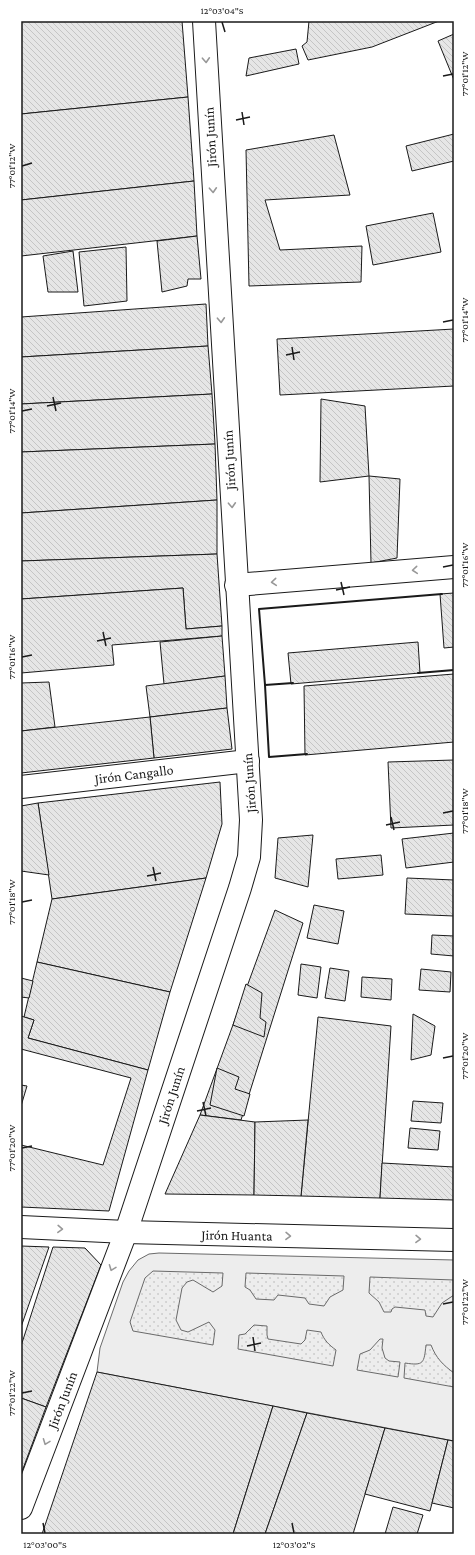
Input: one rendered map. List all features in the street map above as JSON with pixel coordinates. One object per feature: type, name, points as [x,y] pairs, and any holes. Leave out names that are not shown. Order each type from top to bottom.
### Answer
[{"type":"street","name":"Jirón Junín","points":[[21,1508],[126,1232],[232,914],[249,857],[251,820],[248,761],[236,585],[204,21]]},
{"type":"street","points":[[236,585],[454,567]]},
{"type":"street","name":"Jirón Cangallo","points":[[21,787],[248,761]]},
{"type":"street","name":"Jirón Huanta","points":[[21,1227],[126,1232],[454,1240]]},
{"type":"shaded area","points":[[149,1254],[454,1260],[454,1441],[97,1372],[100,1348],[123,1282],[129,1271],[138,1260]]},
{"type":"shaded area","points":[[153,1271],[223,1273],[222,1286],[213,1292],[193,1280],[187,1282],[182,1288],[176,1320],[181,1330],[188,1332],[209,1322],[215,1330],[213,1345],[133,1331],[130,1322],[145,1278]]},
{"type":"shaded area","points":[[246,1273],[344,1276],[343,1290],[330,1297],[324,1306],[309,1304],[305,1298],[278,1295],[274,1300],[256,1299],[250,1290],[245,1287]]},
{"type":"shaded area","points":[[370,1277],[454,1280],[454,1295],[442,1303],[433,1317],[426,1316],[425,1310],[395,1307],[391,1312],[384,1312],[379,1302],[369,1293]]},
{"type":"shaded area","points":[[254,1325],[267,1326],[268,1339],[301,1344],[305,1340],[307,1330],[321,1332],[327,1342],[336,1350],[333,1366],[238,1349],[239,1335],[245,1334]]},
{"type":"shaded area","points":[[380,1339],[383,1339],[382,1348],[385,1358],[389,1361],[400,1362],[398,1377],[357,1370],[360,1354],[370,1350]]},
{"type":"shaded area","points":[[426,1345],[431,1345],[440,1361],[454,1373],[454,1387],[404,1378],[405,1363],[416,1364],[422,1362],[425,1356]]},
{"type":"building","points":[[21,21],[182,21],[188,97],[21,114]]},
{"type":"building","points":[[309,21],[439,21],[372,47],[308,60],[302,46],[307,42]]},
{"type":"building","points":[[454,34],[454,80],[438,41]]},
{"type":"building","points":[[296,49],[299,64],[246,76],[249,58]]},
{"type":"building","points":[[188,97],[194,181],[21,200],[21,114]]},
{"type":"building","points":[[454,134],[454,161],[412,171],[406,146]]},
{"type":"building","points":[[334,135],[350,195],[265,200],[280,250],[362,246],[361,282],[249,286],[246,150]]},
{"type":"building","points":[[194,181],[197,236],[21,256],[21,200]]},
{"type":"building","points":[[433,213],[441,252],[373,265],[366,226]]},
{"type":"building","points":[[197,236],[201,279],[188,279],[187,286],[162,292],[157,241]]},
{"type":"building","points":[[126,247],[127,301],[84,306],[79,252]]},
{"type":"building","points":[[73,251],[78,292],[48,292],[43,256]]},
{"type":"building","points":[[206,304],[208,346],[21,357],[21,317]]},
{"type":"building","points":[[454,329],[454,386],[280,395],[277,339]]},
{"type":"building","points":[[208,346],[212,394],[21,404],[21,357]]},
{"type":"building","points":[[212,394],[215,444],[21,452],[21,404]]},
{"type":"building","points":[[321,399],[365,406],[369,476],[320,482]]},
{"type":"building","points":[[215,444],[217,500],[21,513],[21,452]]},
{"type":"building","points":[[369,476],[400,479],[397,558],[371,563]]},
{"type":"building","points":[[217,500],[217,554],[21,561],[21,513]]},
{"type":"building","points":[[217,554],[222,626],[186,629],[183,588],[21,599],[21,561]]},
{"type":"building","points":[[183,588],[186,629],[222,626],[222,636],[112,645],[114,665],[21,673],[21,599]]},
{"type":"building","points":[[454,593],[454,647],[444,648],[440,594]]},
{"type":"building","points":[[222,636],[225,676],[164,684],[160,642]]},
{"type":"building","points":[[418,642],[420,673],[291,684],[288,653]]},
{"type":"building","points":[[454,674],[454,742],[305,755],[304,686]]},
{"type":"building","points":[[225,676],[227,708],[150,717],[146,686]]},
{"type":"building","points":[[49,682],[55,727],[21,731],[21,683]]},
{"type":"building","points":[[227,708],[232,749],[154,758],[150,717]]},
{"type":"building","points":[[150,717],[154,758],[21,773],[21,731]]},
{"type":"building","points":[[454,760],[454,825],[391,828],[388,762]]},
{"type":"building","points":[[220,782],[222,824],[206,878],[52,899],[38,803]]},
{"type":"building","points":[[38,803],[49,875],[21,871],[21,806]]},
{"type":"building","points":[[454,833],[454,862],[406,868],[402,839]]},
{"type":"building","points":[[313,835],[308,887],[275,878],[278,838]]},
{"type":"building","points":[[381,855],[383,875],[338,879],[336,859]]},
{"type":"building","points":[[206,878],[170,992],[37,962],[52,899]]},
{"type":"building","points":[[407,878],[454,880],[454,916],[405,914]]},
{"type":"building","points":[[314,905],[344,911],[338,944],[307,938]]},
{"type":"building","points":[[275,910],[303,923],[241,1120],[200,1115]]},
{"type":"building","points":[[432,935],[454,936],[454,956],[431,954]]},
{"type":"building","points":[[37,962],[170,992],[148,1070],[28,1038],[34,1020],[24,1017]]},
{"type":"building","points":[[301,964],[321,967],[317,998],[298,995]]},
{"type":"building","points":[[330,968],[349,971],[345,1001],[325,998]]},
{"type":"building","points":[[421,969],[451,972],[450,992],[419,990]]},
{"type":"building","points":[[362,977],[392,979],[391,1000],[361,997]]},
{"type":"building","points":[[21,978],[33,981],[29,998],[21,997]]},
{"type":"building","points":[[246,984],[262,993],[260,1018],[266,1022],[264,1037],[233,1025]]},
{"type":"building","points":[[413,1014],[435,1026],[431,1055],[411,1060]]},
{"type":"building","points":[[21,1016],[34,1020],[28,1038],[148,1070],[109,1211],[21,1207],[21,1145],[103,1165],[131,1078],[21,1049]]},
{"type":"building","points":[[318,1017],[391,1026],[380,1198],[301,1196]]},
{"type":"building","points":[[217,1068],[239,1077],[235,1089],[250,1094],[244,1116],[210,1105]]},
{"type":"building","points":[[21,1085],[27,1086],[21,1106]]},
{"type":"building","points":[[413,1101],[443,1103],[441,1123],[411,1121]]},
{"type":"building","points":[[200,1115],[255,1122],[254,1195],[165,1194]]},
{"type":"building","points":[[308,1120],[301,1196],[254,1195],[255,1122]]},
{"type":"building","points":[[410,1128],[440,1131],[438,1150],[408,1148]]},
{"type":"building","points":[[382,1163],[454,1167],[454,1200],[380,1198]]},
{"type":"building","points":[[21,1246],[49,1247],[21,1327]]},
{"type":"building","points":[[53,1247],[85,1248],[101,1265],[46,1407],[21,1398],[21,1346]]},
{"type":"building","points":[[97,1372],[273,1406],[233,1534],[42,1534]]},
{"type":"building","points":[[21,1398],[46,1407],[21,1474]]},
{"type":"building","points":[[273,1406],[307,1413],[265,1534],[233,1534]]},
{"type":"building","points":[[307,1413],[385,1428],[353,1534],[265,1534]]},
{"type":"building","points":[[385,1428],[448,1440],[430,1511],[365,1494]]},
{"type":"building","points":[[448,1440],[454,1441],[454,1508],[432,1503]]},
{"type":"building","points":[[393,1507],[423,1515],[417,1534],[385,1534]]},
{"type":"wall","points":[[293,683],[265,685],[259,609],[442,594]]},
{"type":"wall","points":[[418,673],[454,670]]},
{"type":"wall","points":[[265,685],[269,757],[307,754]]}]
